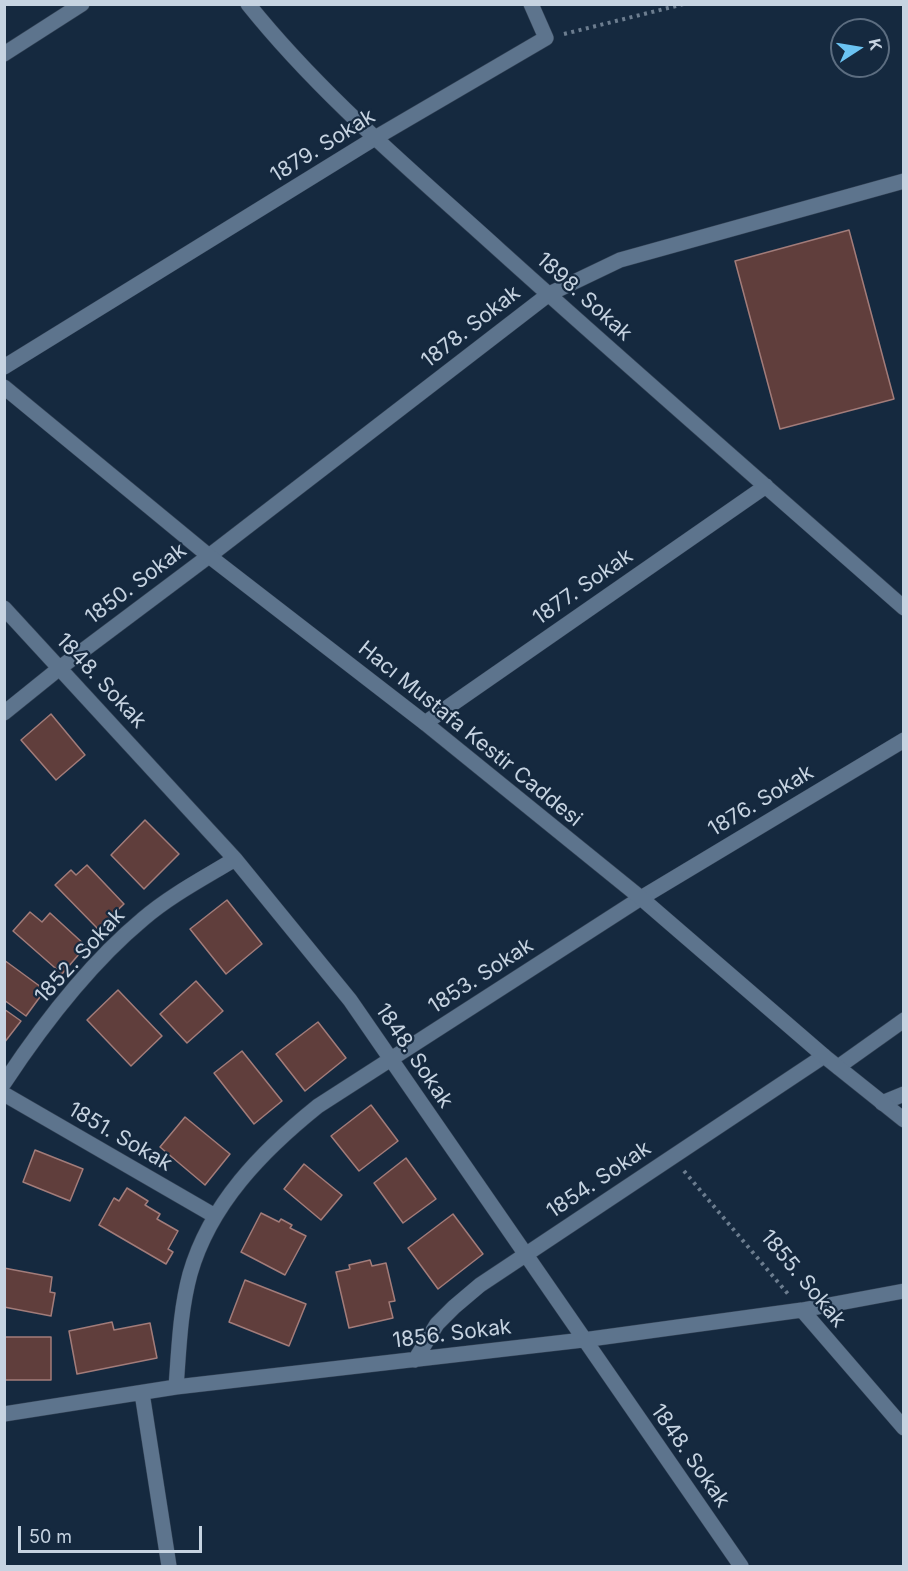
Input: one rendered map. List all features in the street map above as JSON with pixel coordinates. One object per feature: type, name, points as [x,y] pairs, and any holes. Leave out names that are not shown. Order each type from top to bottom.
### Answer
[{"type":"street","points":[[4,54],[82,4]]},
{"type":"street","name":"1898. Sokak","points":[[248,4],[273,35],[375,138],[903,608]]},
{"type":"street","points":[[531,4],[546,38]]},
{"type":"street","name":"1879. Sokak","points":[[4,367],[375,138],[546,38]]},
{"type":"street","name":"1878. Sokak","points":[[209,556],[549,294],[620,260],[903,181]]},
{"type":"street","name":"Hacı Mustafa Kestir Caddesi","points":[[4,387],[209,556],[425,723],[641,898],[824,1056],[903,1120]]},
{"type":"street","name":"1877. Sokak","points":[[425,723],[765,486]]},
{"type":"street","name":"1850. Sokak","points":[[4,713],[61,667],[209,556]]},
{"type":"street","name":"1848. Sokak","points":[[4,608],[61,667],[235,859],[350,1000],[741,1566]]},
{"type":"street","name":"1876. Sokak","points":[[641,898],[903,740]]},
{"type":"street","name":"1852. Sokak","points":[[4,1083],[32,1041],[90,971],[116,944],[144,918],[177,894],[235,859]]},
{"type":"street","name":"1853. Sokak","points":[[176,1388],[180,1333],[191,1273],[215,1216],[239,1181],[291,1128],[318,1106],[641,898]]},
{"type":"street","points":[[838,1067],[903,1020]]},
{"type":"street","name":"1854. Sokak","points":[[415,1359],[437,1324],[480,1285],[824,1056]]},
{"type":"street","name":"1851. Sokak","points":[[4,1094],[215,1216]]},
{"type":"street","points":[[882,1103],[903,1094]]},
{"type":"street","name":"1856. Sokak","points":[[4,1414],[176,1388],[583,1340],[802,1310],[903,1291]]},
{"type":"street","name":"1855. Sokak","points":[[802,1310],[903,1428]]},
{"type":"street","points":[[142,1393],[169,1566]]},
{"type":"path","points":[[546,38],[684,4]]},
{"type":"path","name":"1855. Sokak","points":[[672,1157],[802,1310]]},
{"type":"building","points":[[849,230],[894,399],[780,429],[735,261]]},
{"type":"building","points":[[51,714],[85,755],[56,780],[21,740]]},
{"type":"building","points":[[145,820],[179,854],[144,889],[111,855]]},
{"type":"building","points":[[87,865],[124,904],[98,929],[55,885],[71,870],[76,875]]},
{"type":"building","points":[[227,900],[262,944],[226,974],[190,929]]},
{"type":"building","points":[[30,912],[42,922],[50,913],[86,946],[62,974],[13,931]]},
{"type":"building","points":[[4,960],[45,990],[26,1016],[4,1000]]},
{"type":"building","points":[[196,981],[223,1011],[187,1043],[160,1014]]},
{"type":"building","points":[[118,990],[162,1036],[131,1066],[87,1020]]},
{"type":"building","points":[[4,1009],[21,1021],[4,1043]]},
{"type":"building","points":[[318,1022],[346,1058],[305,1091],[276,1054]]},
{"type":"building","points":[[242,1051],[282,1101],[254,1124],[214,1073]]},
{"type":"building","points":[[371,1105],[398,1141],[359,1171],[331,1136]]},
{"type":"building","points":[[185,1117],[230,1154],[205,1185],[160,1147]]},
{"type":"building","points":[[35,1150],[83,1169],[70,1201],[23,1182]]},
{"type":"building","points":[[406,1158],[436,1199],[403,1223],[374,1183]]},
{"type":"building","points":[[304,1164],[342,1195],[321,1220],[284,1189]]},
{"type":"building","points":[[127,1188],[148,1201],[145,1205],[160,1214],[157,1219],[178,1231],[168,1249],[173,1252],[166,1264],[99,1225],[114,1198],[119,1201]]},
{"type":"building","points":[[261,1213],[279,1222],[281,1219],[292,1225],[290,1228],[306,1236],[285,1275],[241,1252]]},
{"type":"building","points":[[453,1214],[483,1254],[438,1289],[408,1248]]},
{"type":"building","points":[[370,1260],[372,1266],[386,1263],[395,1301],[389,1302],[393,1318],[349,1328],[336,1272],[350,1269],[349,1265]]},
{"type":"building","points":[[4,1268],[52,1277],[50,1292],[55,1293],[51,1316],[4,1307]]},
{"type":"building","points":[[245,1280],[306,1304],[289,1346],[229,1322]]},
{"type":"building","points":[[112,1322],[114,1330],[150,1323],[157,1358],[77,1374],[69,1331]]},
{"type":"building","points":[[4,1337],[51,1337],[51,1380],[4,1380]]}]
